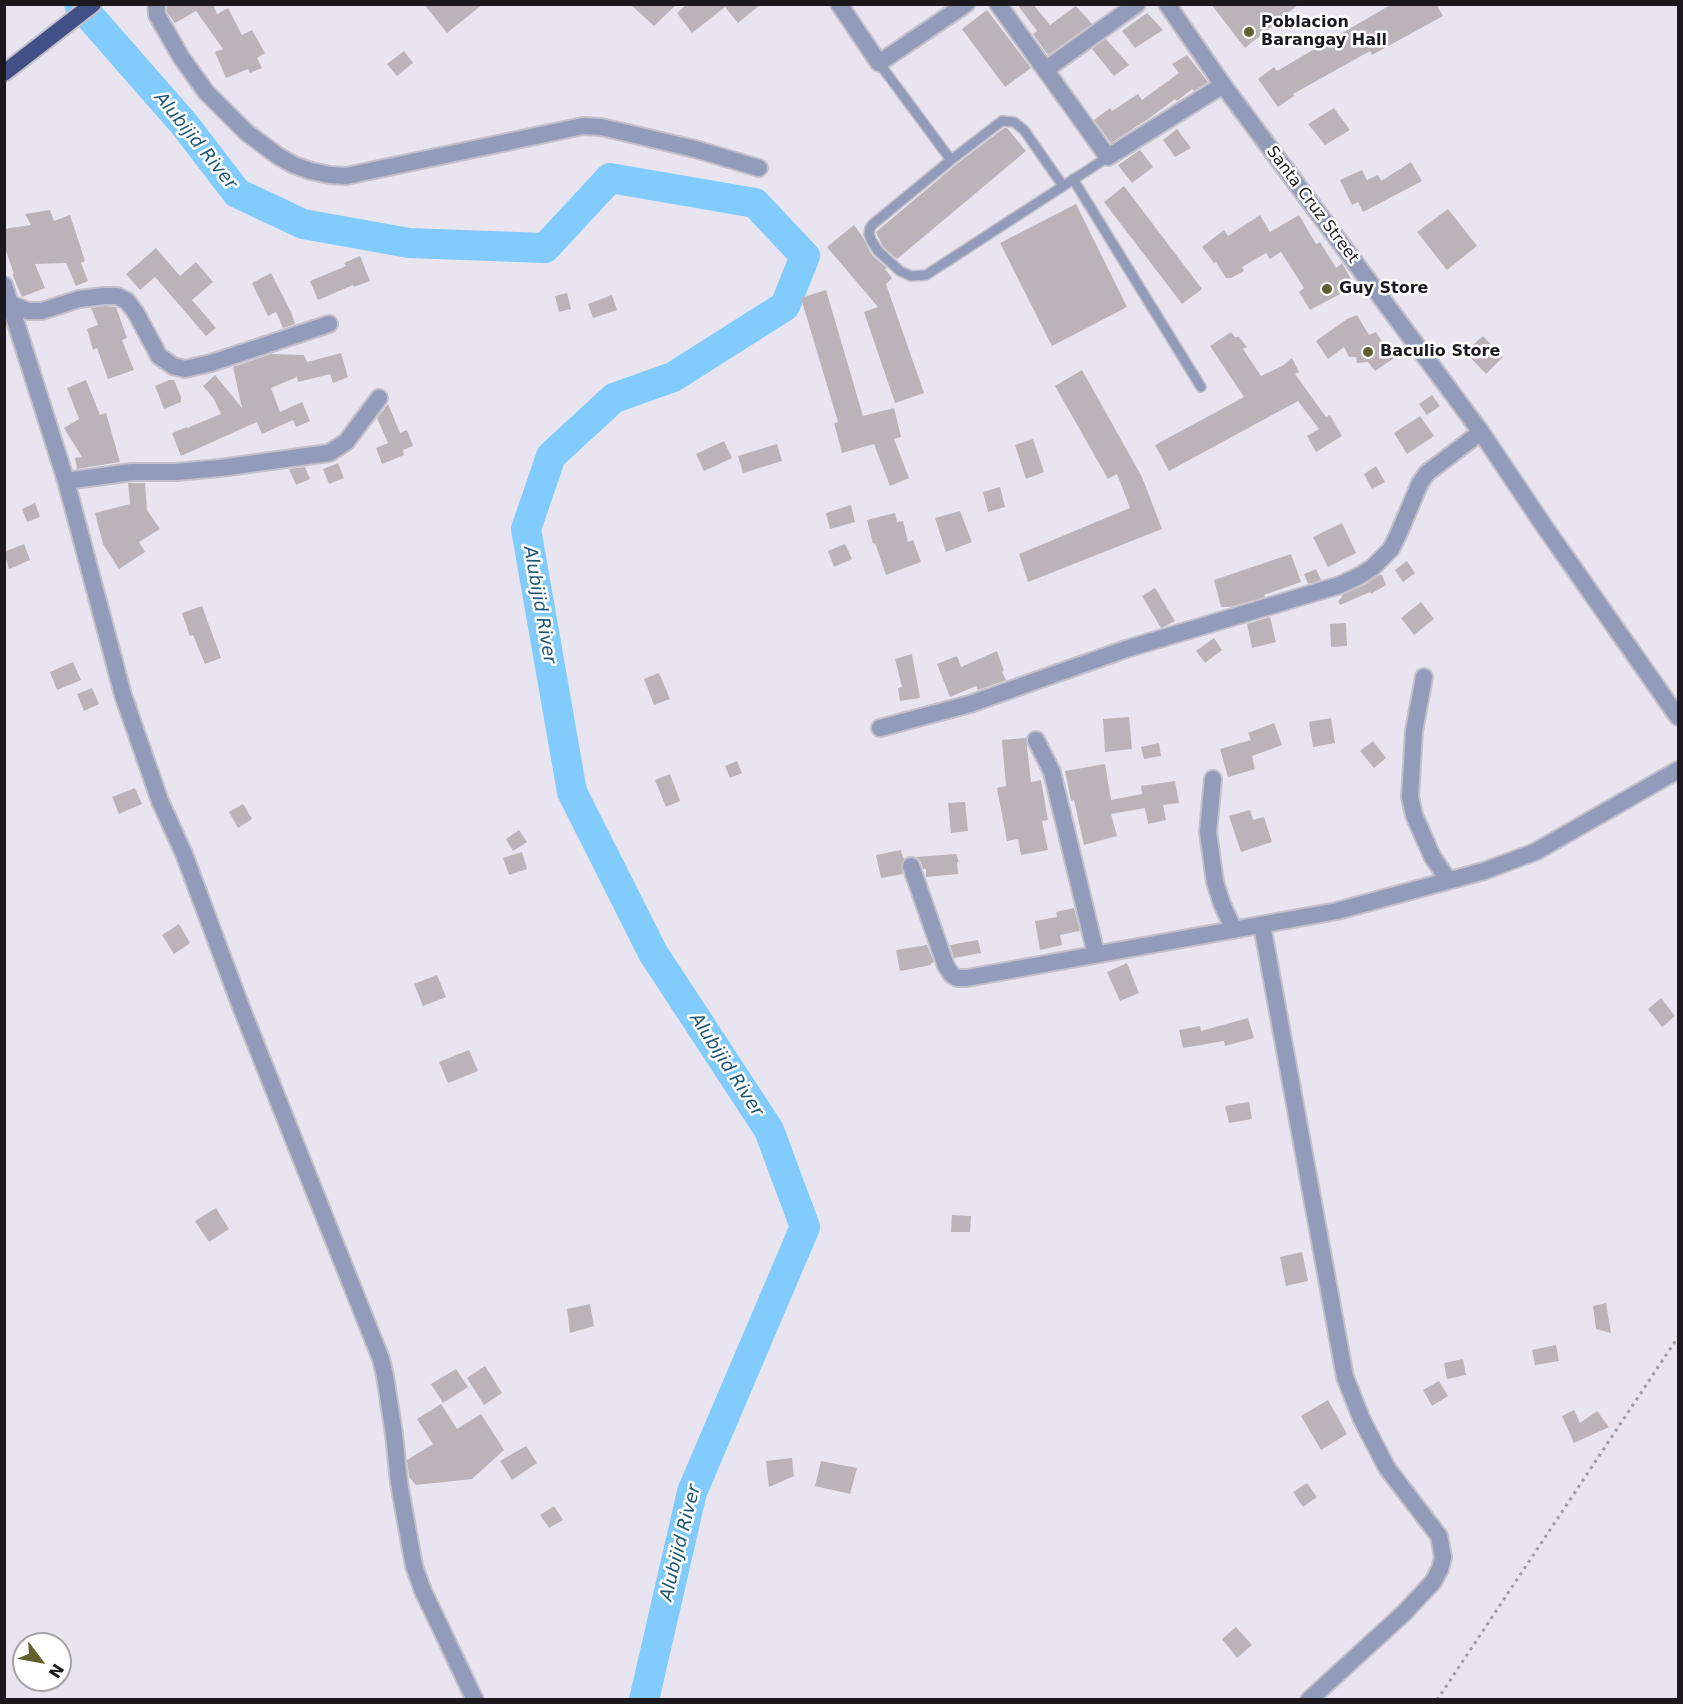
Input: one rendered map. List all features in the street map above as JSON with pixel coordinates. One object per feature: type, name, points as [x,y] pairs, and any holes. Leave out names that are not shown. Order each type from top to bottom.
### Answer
[{"type":"highway","points":[[4,73],[93,4]]},
{"type":"street","points":[[156,4],[157,15],[181,57],[206,92],[246,132],[278,156],[311,171],[345,176],[583,126],[601,127],[695,149],[759,168]]},
{"type":"street","points":[[839,4],[879,63],[966,4]]},
{"type":"street","points":[[998,4],[1108,158],[1223,85]]},
{"type":"street","points":[[1045,70],[1137,4]]},
{"type":"street","name":"Santa Cruz Street","points":[[1167,4],[1223,85],[1481,432],[1678,717]]},
{"type":"street","points":[[4,285],[66,481],[123,695],[160,801],[184,854],[241,1006],[381,1359],[414,1566],[423,1590],[476,1700]]},
{"type":"street","points":[[11,304],[28,311],[42,311],[80,299],[117,297],[127,301],[159,356],[173,366],[185,369],[329,324]]},
{"type":"street","points":[[66,481],[132,472],[176,472],[220,468],[329,453],[346,442],[379,398]]},
{"type":"street","points":[[880,728],[970,704],[1125,649],[1340,585],[1359,576],[1372,568],[1391,549],[1419,483],[1427,473],[1481,432]]},
{"type":"street","points":[[1424,677],[1414,731],[1410,797],[1414,815],[1432,856],[1448,880]]},
{"type":"street","points":[[1036,740],[1052,772],[1096,954]]},
{"type":"street","points":[[911,867],[946,966],[957,978],[967,978],[1337,911],[1484,871],[1535,852],[1678,770]]},
{"type":"street","points":[[1213,779],[1208,832],[1215,882],[1234,930]]},
{"type":"street","points":[[1262,925],[1345,1377],[1362,1420],[1387,1468],[1439,1536],[1443,1557],[1434,1582],[1404,1613],[1309,1700]]},
{"type":"lane","points":[[879,63],[951,159]]},
{"type":"lane","points":[[1063,186],[1024,130],[1014,122],[1002,121],[951,159],[873,224],[869,234],[878,251],[900,271],[911,276],[926,275],[1108,158]]},
{"type":"lane","points":[[1073,179],[1201,387]]},
{"type":"path","points":[[1437,1700],[1678,1337]]},
{"type":"building","points":[[167,4],[213,4],[217,14],[228,8],[242,35],[252,30],[265,53],[257,58],[262,68],[250,73],[248,69],[226,78],[215,52],[223,49],[196,11],[175,23],[167,12]]},
{"type":"building","points":[[424,4],[483,4],[447,33]]},
{"type":"building","points":[[630,4],[677,4],[654,26]]},
{"type":"building","points":[[687,4],[761,4],[738,23],[725,7],[692,33],[677,13]]},
{"type":"building","points":[[1017,4],[1033,4],[1050,25],[1076,6],[1092,24],[1048,55],[1033,34],[1037,31]]},
{"type":"building","name":"Poblacion Barangay Hall","points":[[1211,4],[1299,4],[1245,48]]},
{"type":"building","points":[[1392,4],[1436,4],[1443,16],[1372,55],[1370,51],[1293,94],[1294,96],[1278,107],[1258,79],[1274,67],[1277,71]]},
{"type":"building","points":[[987,10],[1031,68],[1005,87],[962,29]]},
{"type":"building","points":[[1147,13],[1163,30],[1135,48],[1122,31]]},
{"type":"building","points":[[1106,39],[1129,65],[1114,76],[1092,49]]},
{"type":"building","points":[[404,51],[413,63],[397,76],[387,64]]},
{"type":"building","points":[[1187,55],[1208,82],[1194,91],[1192,89],[1177,101],[1175,99],[1111,143],[1094,120],[1110,108],[1112,111],[1138,94],[1142,100],[1179,73],[1172,64]]},
{"type":"building","points":[[1334,108],[1350,130],[1325,145],[1308,124]]},
{"type":"building","points":[[1007,128],[1026,151],[897,259],[883,247],[876,232],[958,163]]},
{"type":"building","points":[[1177,129],[1191,148],[1175,157],[1163,140]]},
{"type":"building","points":[[1140,150],[1153,167],[1132,183],[1118,165]]},
{"type":"building","points":[[1411,162],[1422,181],[1363,212],[1358,202],[1352,205],[1340,180],[1362,170],[1367,180],[1378,175],[1381,181]]},
{"type":"building","points":[[1124,186],[1202,289],[1182,304],[1104,202]]},
{"type":"building","points":[[1076,204],[1127,307],[1052,346],[1000,243]]},
{"type":"building","points":[[1448,209],[1477,246],[1447,270],[1417,232]]},
{"type":"building","points":[[50,210],[54,221],[70,215],[85,261],[81,263],[88,281],[76,286],[66,263],[35,264],[45,288],[22,297],[12,274],[14,274],[4,245],[4,229],[31,225],[25,214]]},
{"type":"building","points":[[1260,215],[1270,232],[1299,215],[1316,244],[1320,242],[1336,268],[1342,263],[1355,286],[1310,310],[1299,292],[1304,288],[1281,252],[1270,259],[1266,253],[1242,267],[1244,271],[1231,278],[1226,278],[1216,262],[1214,263],[1202,247],[1224,230],[1228,236]]},
{"type":"building","points":[[854,225],[872,255],[887,268],[885,269],[892,278],[886,284],[924,393],[895,403],[864,312],[878,307],[827,247]]},
{"type":"building","points":[[156,248],[180,276],[196,262],[213,282],[192,300],[216,328],[206,336],[155,277],[140,290],[126,274]]},
{"type":"building","points":[[360,256],[370,281],[354,287],[353,285],[318,300],[310,281],[346,266],[344,263]]},
{"type":"building","points":[[271,273],[295,324],[283,328],[276,312],[268,316],[252,283]]},
{"type":"building","points":[[826,290],[863,416],[894,408],[901,437],[894,439],[909,478],[890,486],[874,444],[842,453],[834,423],[838,422],[801,298]]},
{"type":"building","points":[[567,293],[571,309],[559,312],[555,296]]},
{"type":"building","points":[[612,295],[617,310],[593,318],[588,304]]},
{"type":"building","points":[[116,307],[127,338],[122,340],[134,370],[108,379],[97,348],[93,350],[87,329],[98,325],[91,308]]},
{"type":"building","points":[[1357,315],[1369,335],[1376,332],[1393,359],[1375,371],[1368,362],[1357,363],[1356,357],[1349,357],[1344,347],[1328,359],[1316,341],[1347,319]]},
{"type":"building","points":[[1231,332],[1235,337],[1239,337],[1247,347],[1243,349],[1261,376],[1282,366],[1292,358],[1299,372],[1295,374],[1326,417],[1330,415],[1342,436],[1316,452],[1307,436],[1319,429],[1298,401],[1169,471],[1155,445],[1244,397],[1210,346]]},
{"type":"building","points":[[1483,336],[1503,357],[1486,374],[1465,352]]},
{"type":"building","points":[[341,353],[348,377],[333,383],[330,374],[298,382],[297,377],[271,388],[280,412],[302,402],[310,421],[296,427],[293,420],[262,434],[257,422],[181,456],[172,433],[221,414],[214,399],[203,386],[215,375],[242,408],[233,367],[271,354],[304,355],[307,362]]},
{"type":"building","points":[[1082,370],[1142,477],[1162,529],[1028,582],[1019,554],[1130,508],[1117,474],[1108,479],[1055,386]]},
{"type":"building","points":[[86,380],[100,415],[106,413],[120,462],[77,469],[75,458],[82,457],[64,428],[79,419],[67,388]]},
{"type":"building","points":[[174,380],[181,402],[164,409],[155,386]]},
{"type":"building","points":[[1432,395],[1440,406],[1427,415],[1419,404]]},
{"type":"building","points":[[388,404],[400,433],[407,430],[413,446],[403,450],[404,455],[382,464],[376,448],[388,443],[377,418]]},
{"type":"building","points":[[1420,416],[1434,436],[1407,454],[1394,433]]},
{"type":"building","points":[[1033,439],[1044,472],[1026,479],[1015,445]]},
{"type":"building","points":[[724,441],[732,458],[704,471],[696,454]]},
{"type":"building","points":[[777,444],[782,461],[743,473],[738,456]]},
{"type":"building","points":[[338,463],[344,478],[329,484],[323,469]]},
{"type":"building","points":[[1376,466],[1385,482],[1372,489],[1364,474]]},
{"type":"building","points":[[305,467],[310,479],[296,485],[289,469]]},
{"type":"building","points":[[128,483],[145,483],[147,510],[160,529],[139,542],[145,552],[119,569],[103,544],[95,513],[130,504]]},
{"type":"building","points":[[1000,487],[1005,507],[988,512],[983,492]]},
{"type":"building","points":[[35,503],[40,517],[27,522],[22,509]]},
{"type":"building","points":[[851,505],[855,522],[830,529],[826,513]]},
{"type":"building","points":[[960,511],[972,542],[946,552],[935,518]]},
{"type":"building","points":[[895,513],[897,522],[903,521],[908,542],[913,540],[921,562],[886,575],[875,543],[873,544],[867,520]]},
{"type":"building","points":[[1342,523],[1356,553],[1328,567],[1313,537]]},
{"type":"building","points":[[24,544],[30,560],[9,569],[4,552]]},
{"type":"building","points":[[845,544],[852,559],[834,567],[828,551]]},
{"type":"building","points":[[1291,554],[1301,582],[1264,595],[1265,597],[1230,607],[1221,607],[1214,580]]},
{"type":"building","points":[[1407,561],[1415,573],[1403,582],[1395,570]]},
{"type":"building","points":[[1316,569],[1321,580],[1308,584],[1304,574]]},
{"type":"building","points":[[1380,575],[1386,585],[1371,594],[1370,592],[1340,605],[1338,601],[1342,595]]},
{"type":"building","points":[[1155,588],[1175,621],[1161,628],[1142,596]]},
{"type":"building","points":[[1421,602],[1434,619],[1414,635],[1401,618]]},
{"type":"building","points":[[202,606],[221,658],[205,664],[193,635],[190,636],[182,613]]},
{"type":"building","points":[[1270,617],[1276,642],[1252,648],[1247,624]]},
{"type":"building","points":[[1346,623],[1347,646],[1331,647],[1330,624]]},
{"type":"building","points":[[1214,638],[1222,650],[1205,663],[1196,651]]},
{"type":"building","points":[[997,651],[1006,680],[978,690],[976,686],[950,697],[937,664],[957,656],[961,667]]},
{"type":"building","points":[[912,654],[920,698],[900,701],[898,688],[902,687],[895,659]]},
{"type":"building","points":[[73,662],[81,680],[57,690],[50,672]]},
{"type":"building","points":[[659,673],[670,699],[654,705],[644,679]]},
{"type":"building","points":[[92,688],[99,704],[84,711],[77,694]]},
{"type":"building","points":[[1129,717],[1132,749],[1105,752],[1103,719]]},
{"type":"building","points":[[1331,718],[1335,743],[1313,747],[1309,722]]},
{"type":"building","points":[[1274,723],[1282,745],[1252,756],[1255,769],[1228,777],[1220,749],[1251,740],[1248,733]]},
{"type":"building","points":[[1026,738],[1031,782],[1041,780],[1048,820],[1042,821],[1048,850],[1021,855],[1018,839],[1007,841],[997,788],[1006,786],[1002,740]]},
{"type":"building","points":[[1373,741],[1386,758],[1374,768],[1360,751]]},
{"type":"building","points":[[1159,743],[1161,756],[1144,759],[1141,747]]},
{"type":"building","points":[[737,761],[742,773],[730,778],[725,766]]},
{"type":"building","points":[[1105,764],[1111,800],[1142,794],[1141,786],[1175,781],[1179,803],[1163,805],[1166,820],[1148,824],[1145,808],[1111,814],[1117,836],[1084,845],[1065,771]]},
{"type":"building","points":[[670,774],[680,801],[666,807],[655,780]]},
{"type":"building","points":[[135,788],[142,804],[119,814],[112,797]]},
{"type":"building","points":[[965,802],[968,831],[951,833],[948,803]]},
{"type":"building","points":[[243,804],[252,819],[238,828],[229,812]]},
{"type":"building","points":[[1250,810],[1253,820],[1264,817],[1272,842],[1241,852],[1229,816]]},
{"type":"building","points":[[519,830],[527,842],[513,851],[506,839]]},
{"type":"building","points":[[901,850],[905,858],[901,865],[903,874],[881,878],[876,855]]},
{"type":"building","points":[[522,852],[527,869],[509,875],[503,858]]},
{"type":"building","points":[[956,854],[959,862],[957,862],[958,874],[926,877],[926,869],[923,869],[916,857]]},
{"type":"building","points":[[1074,908],[1080,931],[1060,935],[1062,945],[1040,950],[1035,921],[1057,917],[1056,912]]},
{"type":"building","points":[[179,924],[190,943],[174,954],[162,935]]},
{"type":"building","points":[[978,940],[981,953],[954,958],[950,945]]},
{"type":"building","points":[[927,945],[934,962],[931,965],[900,971],[896,950]]},
{"type":"building","points":[[1127,963],[1139,993],[1120,1001],[1107,972]]},
{"type":"building","points":[[437,975],[446,997],[423,1006],[414,984]]},
{"type":"building","points":[[1661,998],[1675,1016],[1662,1027],[1648,1009]]},
{"type":"building","points":[[1248,1018],[1254,1038],[1225,1046],[1224,1041],[1183,1048],[1179,1030],[1200,1026],[1201,1031]]},
{"type":"building","points":[[469,1050],[478,1071],[448,1083],[439,1062]]},
{"type":"building","points":[[1249,1102],[1252,1119],[1229,1123],[1225,1106]]},
{"type":"building","points":[[216,1208],[229,1229],[209,1242],[195,1221]]},
{"type":"building","points":[[952,1215],[971,1216],[970,1232],[951,1232]]},
{"type":"building","points":[[1302,1252],[1308,1281],[1286,1286],[1280,1257]]},
{"type":"building","points":[[1606,1303],[1611,1333],[1596,1329],[1593,1306]]},
{"type":"building","points":[[590,1304],[594,1326],[570,1333],[567,1309]]},
{"type":"building","points":[[1556,1345],[1559,1361],[1535,1365],[1532,1350]]},
{"type":"building","points":[[1463,1359],[1466,1375],[1447,1379],[1444,1363]]},
{"type":"building","points":[[485,1366],[502,1393],[484,1405],[467,1378]]},
{"type":"building","points":[[456,1369],[468,1387],[443,1403],[431,1384]]},
{"type":"building","points":[[1439,1381],[1448,1396],[1432,1406],[1423,1390]]},
{"type":"building","points":[[1328,1400],[1347,1434],[1321,1450],[1301,1416]]},
{"type":"building","points":[[441,1404],[457,1429],[481,1414],[504,1450],[472,1479],[416,1485],[409,1477],[407,1460],[433,1444],[417,1419]]},
{"type":"building","points":[[1574,1410],[1580,1423],[1597,1411],[1609,1427],[1574,1443],[1562,1416]]},
{"type":"building","points":[[526,1446],[537,1463],[512,1480],[500,1461]]},
{"type":"building","points":[[792,1458],[794,1476],[769,1487],[766,1461]]},
{"type":"building","points":[[821,1461],[857,1468],[850,1494],[815,1486]]},
{"type":"building","points":[[1307,1483],[1317,1497],[1303,1507],[1293,1492]]},
{"type":"building","points":[[554,1506],[563,1520],[549,1528],[540,1515]]},
{"type":"building","points":[[1236,1627],[1252,1645],[1237,1658],[1222,1639]]},
{"type":"waterway","name":"Alubijid River","points":[[79,4],[184,124],[237,193],[303,224],[409,243],[545,248],[610,178],[755,203],[805,256],[785,306],[673,377],[614,398],[551,456],[526,529],[572,792],[653,953],[769,1130],[805,1227],[692,1492],[644,1700]]},
{"type":"place","name":"Poblacion Barangay Hall","points":[[1249,32]]},
{"type":"place","name":"Guy Store","points":[[1327,289]]},
{"type":"place","name":"Baculio Store","points":[[1368,352]]}]
